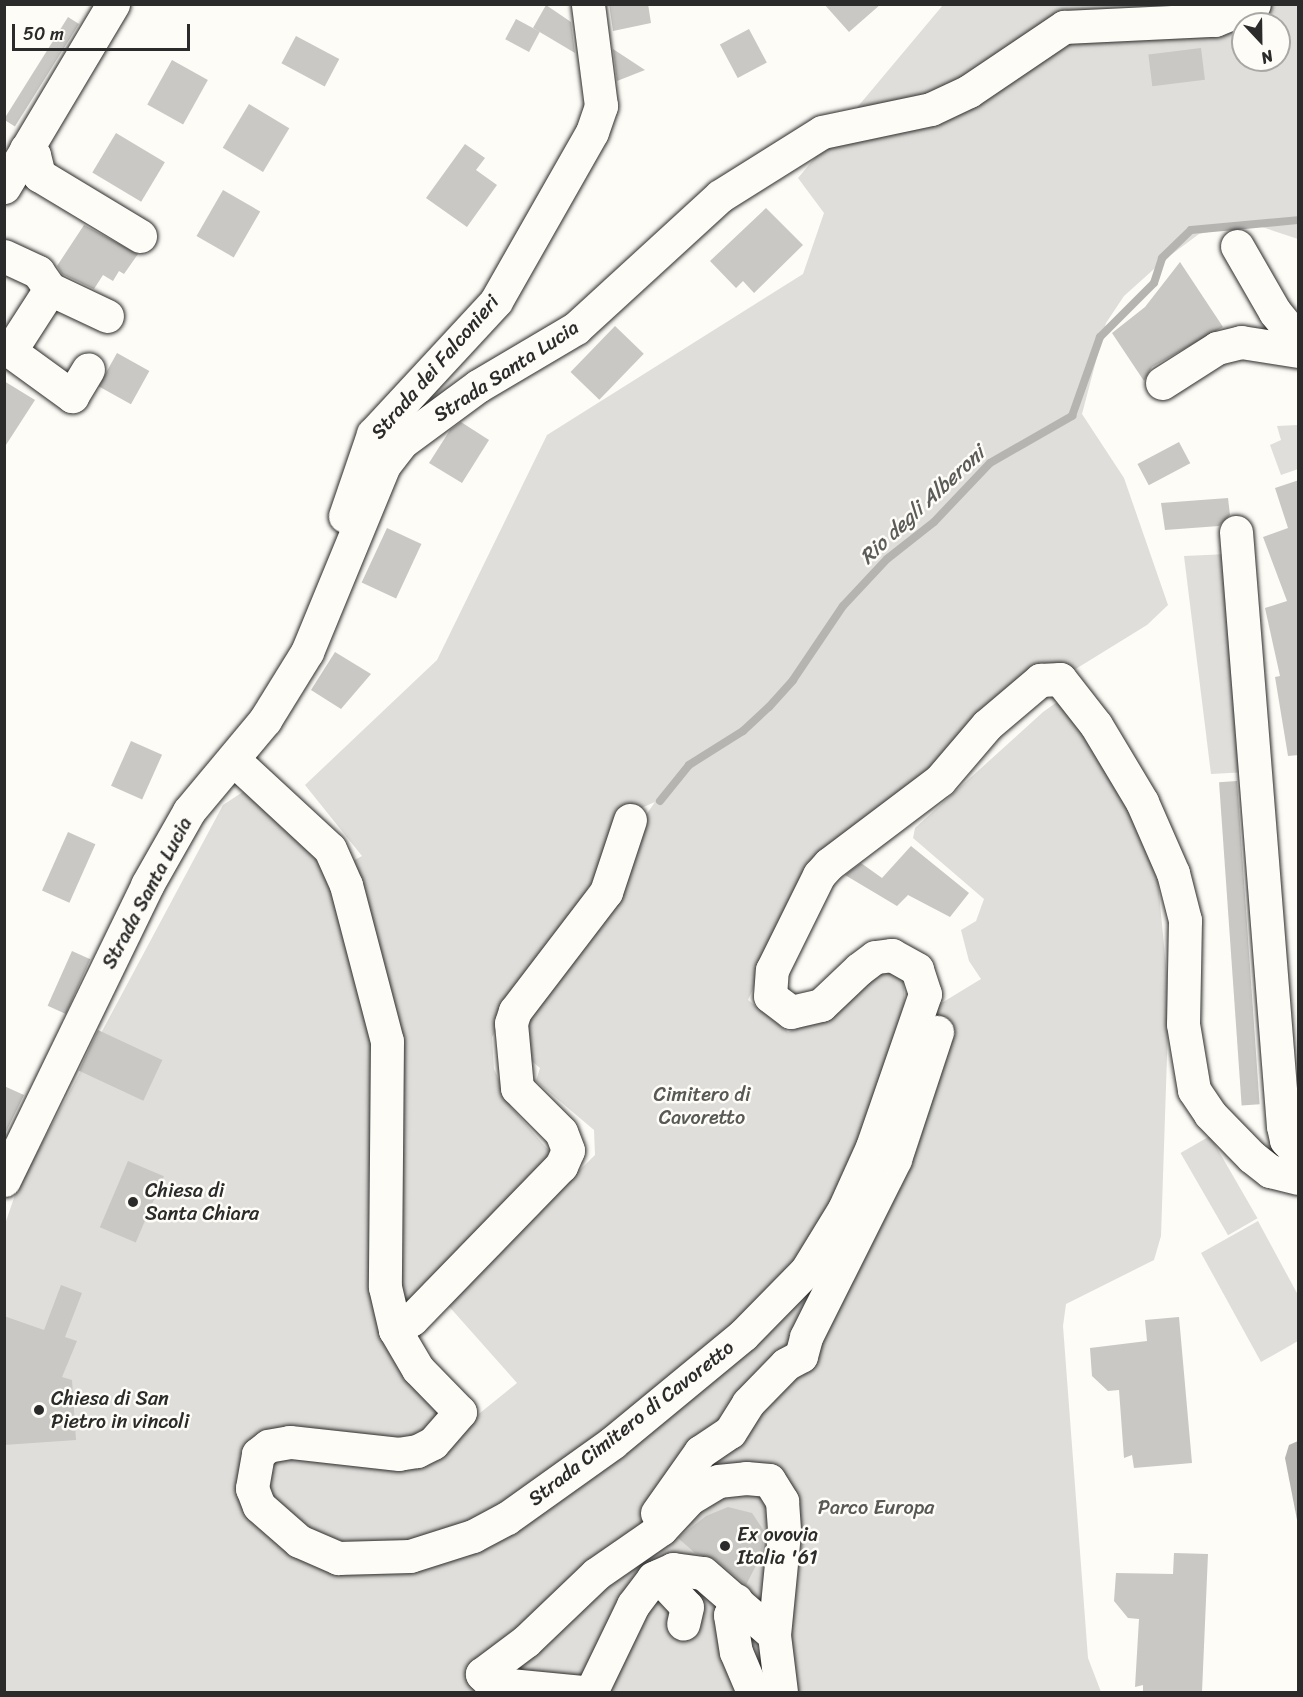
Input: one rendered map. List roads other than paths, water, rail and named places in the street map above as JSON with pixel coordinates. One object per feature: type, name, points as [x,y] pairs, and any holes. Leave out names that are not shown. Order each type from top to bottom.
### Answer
[{"type":"street","points":[[4,187],[114,4]]},
{"type":"street","name":"Strada dei Falconieri","points":[[327,606],[350,497],[373,434],[496,301],[591,132],[601,106],[588,4]]},
{"type":"street","name":"Strada Santa Lucia","points":[[4,1180],[147,885],[189,811],[235,761],[307,652],[384,465],[402,442],[478,386],[576,328],[679,229],[761,168],[822,132],[931,110],[969,91],[1064,27],[1215,20],[1254,4]]},
{"type":"street","points":[[26,149],[34,155],[39,175],[140,236]]},
{"type":"street","points":[[1237,246],[1275,312],[1299,340]]},
{"type":"street","points":[[4,256],[38,272],[50,289],[107,316]]},
{"type":"street","points":[[50,289],[10,351],[72,396],[88,369]]},
{"type":"street","points":[[1162,382],[1217,348],[1241,342],[1299,351]]},
{"type":"street","points":[[1236,532],[1283,1126],[1286,1140],[1299,1153]]},
{"type":"street","points":[[806,906],[846,865],[899,834],[1061,684]]},
{"type":"street","points":[[635,1545],[700,1452],[730,1432],[748,1403],[786,1364],[801,1356],[806,1337],[895,1159],[937,1033],[938,1020],[924,1006],[917,969],[892,955],[875,957],[821,1005],[791,1012],[777,1002],[768,986],[772,970],[829,864],[940,780],[1027,688],[1061,684]]},
{"type":"street","points":[[1061,684],[1142,802],[1178,888],[1186,940],[1183,1024],[1194,1090],[1210,1114],[1261,1165],[1299,1178]]},
{"type":"street","name":"Strada Cimitero di Cavoretto","points":[[235,761],[330,849],[365,946],[387,1041],[385,1287],[395,1330],[418,1369],[460,1412],[433,1443],[399,1454],[290,1442],[268,1446],[258,1454],[252,1471],[259,1506],[299,1541],[338,1558],[410,1556],[473,1536],[507,1518],[595,1456],[743,1335],[806,1270],[844,1209],[924,1006]]},
{"type":"street","points":[[395,1330],[412,1319],[561,1166],[568,1150],[561,1132],[517,1088],[511,1023],[515,1011],[606,892],[630,820]]},
{"type":"street","points":[[582,1692],[491,1683],[482,1674],[635,1545],[718,1481],[769,1480],[782,1501],[784,1533],[774,1635],[781,1692]]},
{"type":"street","points":[[591,1692],[633,1605],[658,1576],[673,1569],[703,1573],[774,1635]]},
{"type":"street","points":[[658,1576],[687,1607],[683,1624]]},
{"type":"street","points":[[736,1600],[730,1615],[736,1652],[753,1692]]},
{"type":"waterway","name":"Rio degli Alberoni","points":[[660,801],[689,765],[743,731],[769,707],[793,680],[843,606],[887,559],[934,522],[990,463],[1072,416],[1100,337],[1154,283],[1162,258],[1191,230],[1298,220]]},
{"type":"place","name":"Chiesa di Santa Chiara","points":[[133,1202]]},
{"type":"place","name":"Chiesa di San Pietro in vincoli","points":[[39,1410]]},
{"type":"place","name":"Ex ovovia Italia '61","points":[[725,1546]]},
{"type":"park label","name":"Cimitero di Cavoretto","points":[[702,1106]]},
{"type":"park label","name":"Parco Europa","points":[[876,1507]]}]
